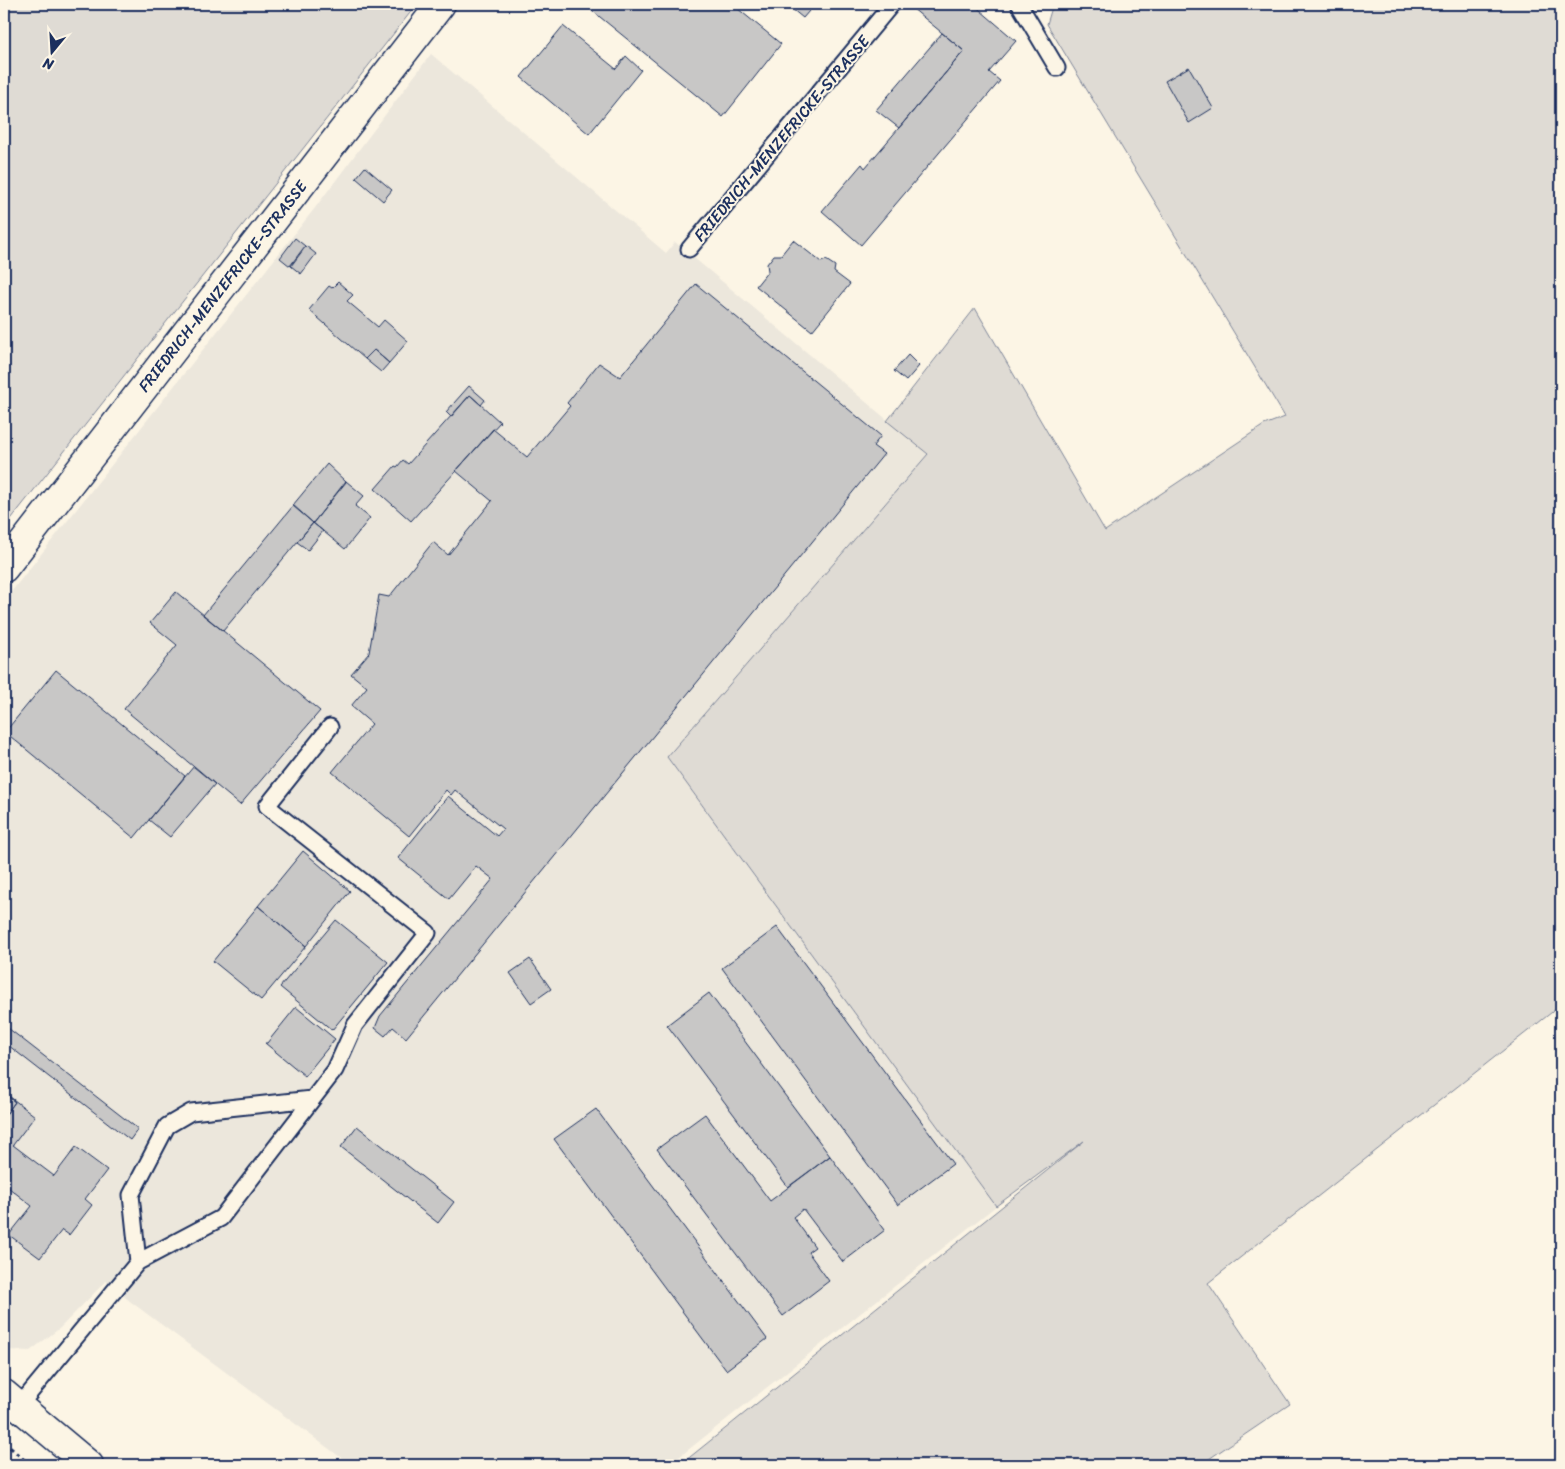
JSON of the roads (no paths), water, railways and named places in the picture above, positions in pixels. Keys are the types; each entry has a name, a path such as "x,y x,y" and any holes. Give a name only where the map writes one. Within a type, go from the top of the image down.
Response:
{"street":[{"name":"FRIEDRICH-MENZEFRICKE-STRASSE","path":"4,568 441,4"},
{"path":"11,1400 89,1465"}],"lane":[{"name":"FRIEDRICH-MENZEFRICKE-STRASSE","path":"689,249 892,4"},
{"path":"1019,4 1057,68"},
{"path":"11,1400 138,1262 221,1218 334,1070 355,1025 428,933 267,806 330,727"},
{"path":"138,1262 131,1195 167,1126 191,1112 312,1099"}]}
